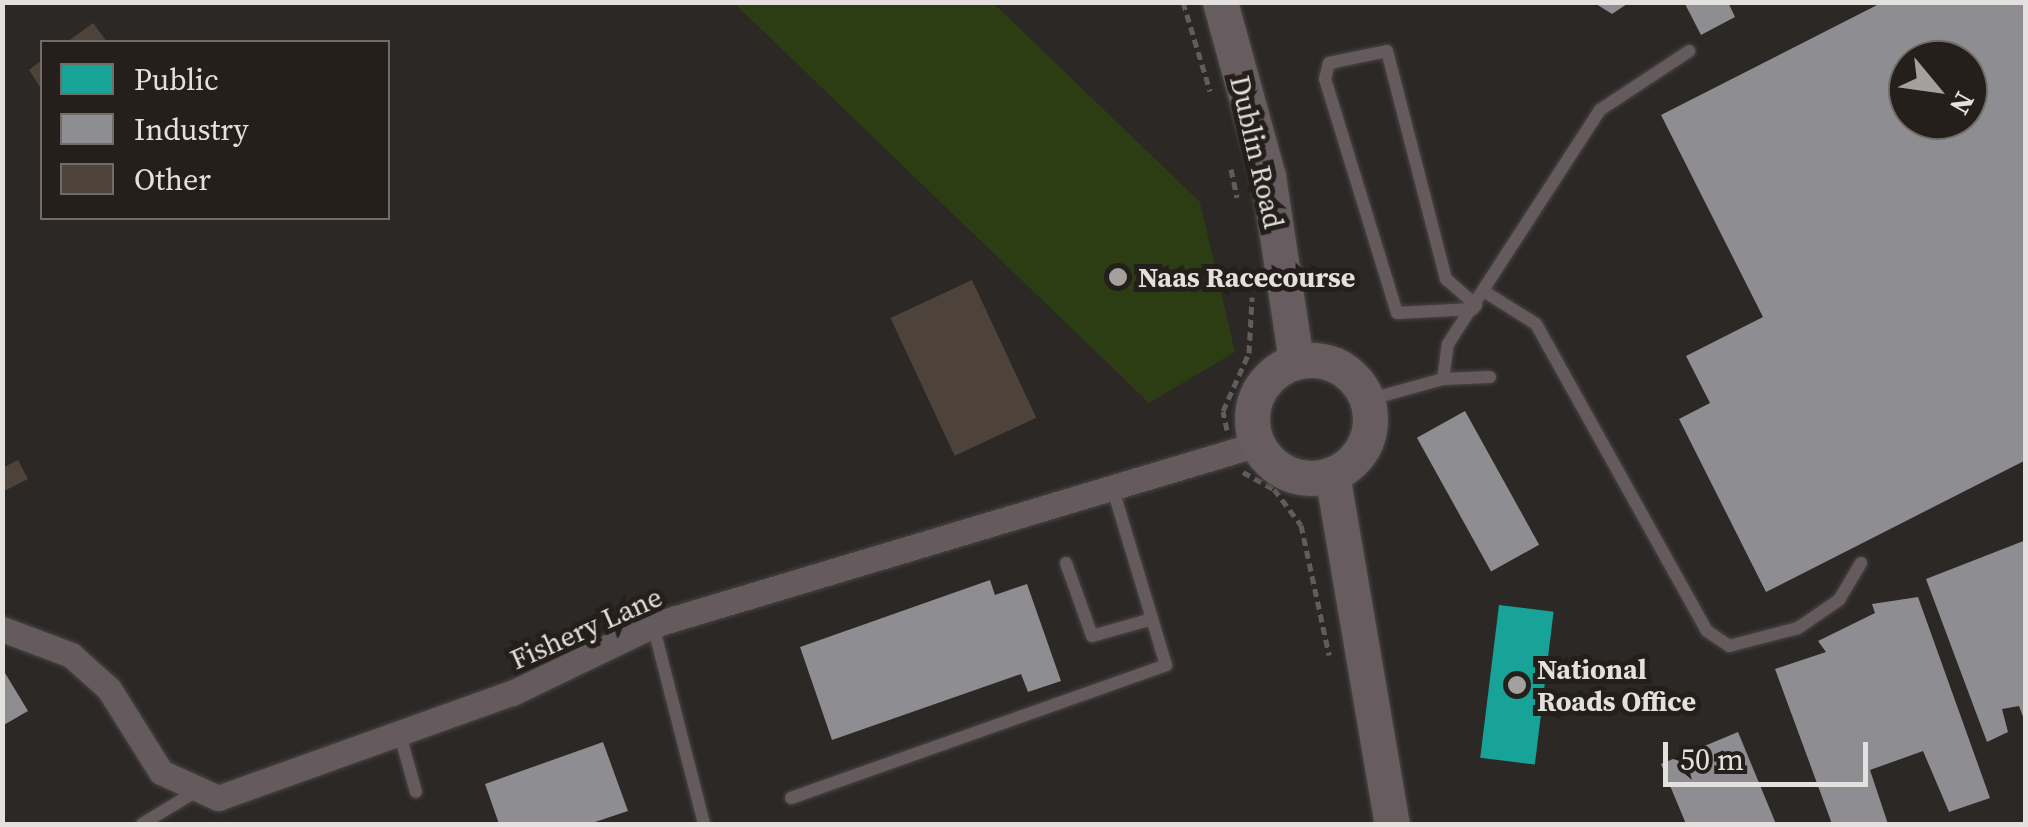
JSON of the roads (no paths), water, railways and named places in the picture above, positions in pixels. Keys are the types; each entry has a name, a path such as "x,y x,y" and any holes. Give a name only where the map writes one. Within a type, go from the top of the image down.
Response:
{"main road":[{"name":"Dublin Road","path":"1220,2 1268,176 1296,362"},
{"path":"1296,362 1337,366 1367,400 1362,449 1332,474 1290,474 1244,448 1262,388 1296,362"},
{"path":"1332,474 1392,824"}],"street":[{"name":"Fishery Lane","path":"195,792 254,790 400,735 653,626 1244,448"},
{"path":"2,629 72,656 109,689 161,772 195,792"}],"lane":[{"path":"1478,302 1397,314 1324,79 1329,63 1387,51 1446,279 1478,302 1536,324 1707,631 1728,646 1798,628 1838,600 1861,564"},
{"path":"1444,379 1448,344 1600,110 1689,51"},
{"path":"1367,400 1444,379 1490,376"},
{"path":"791,798 1166,665 1113,490"},
{"path":"1066,563 1092,636 1152,619"},
{"path":"653,626 704,824"},
{"path":"400,735 416,792"},
{"path":"142,824 195,792"}],"place":[{"name":"Naas Racecourse","path":"1118,277"},
{"name":"National Roads Office","path":"1517,685"}]}
